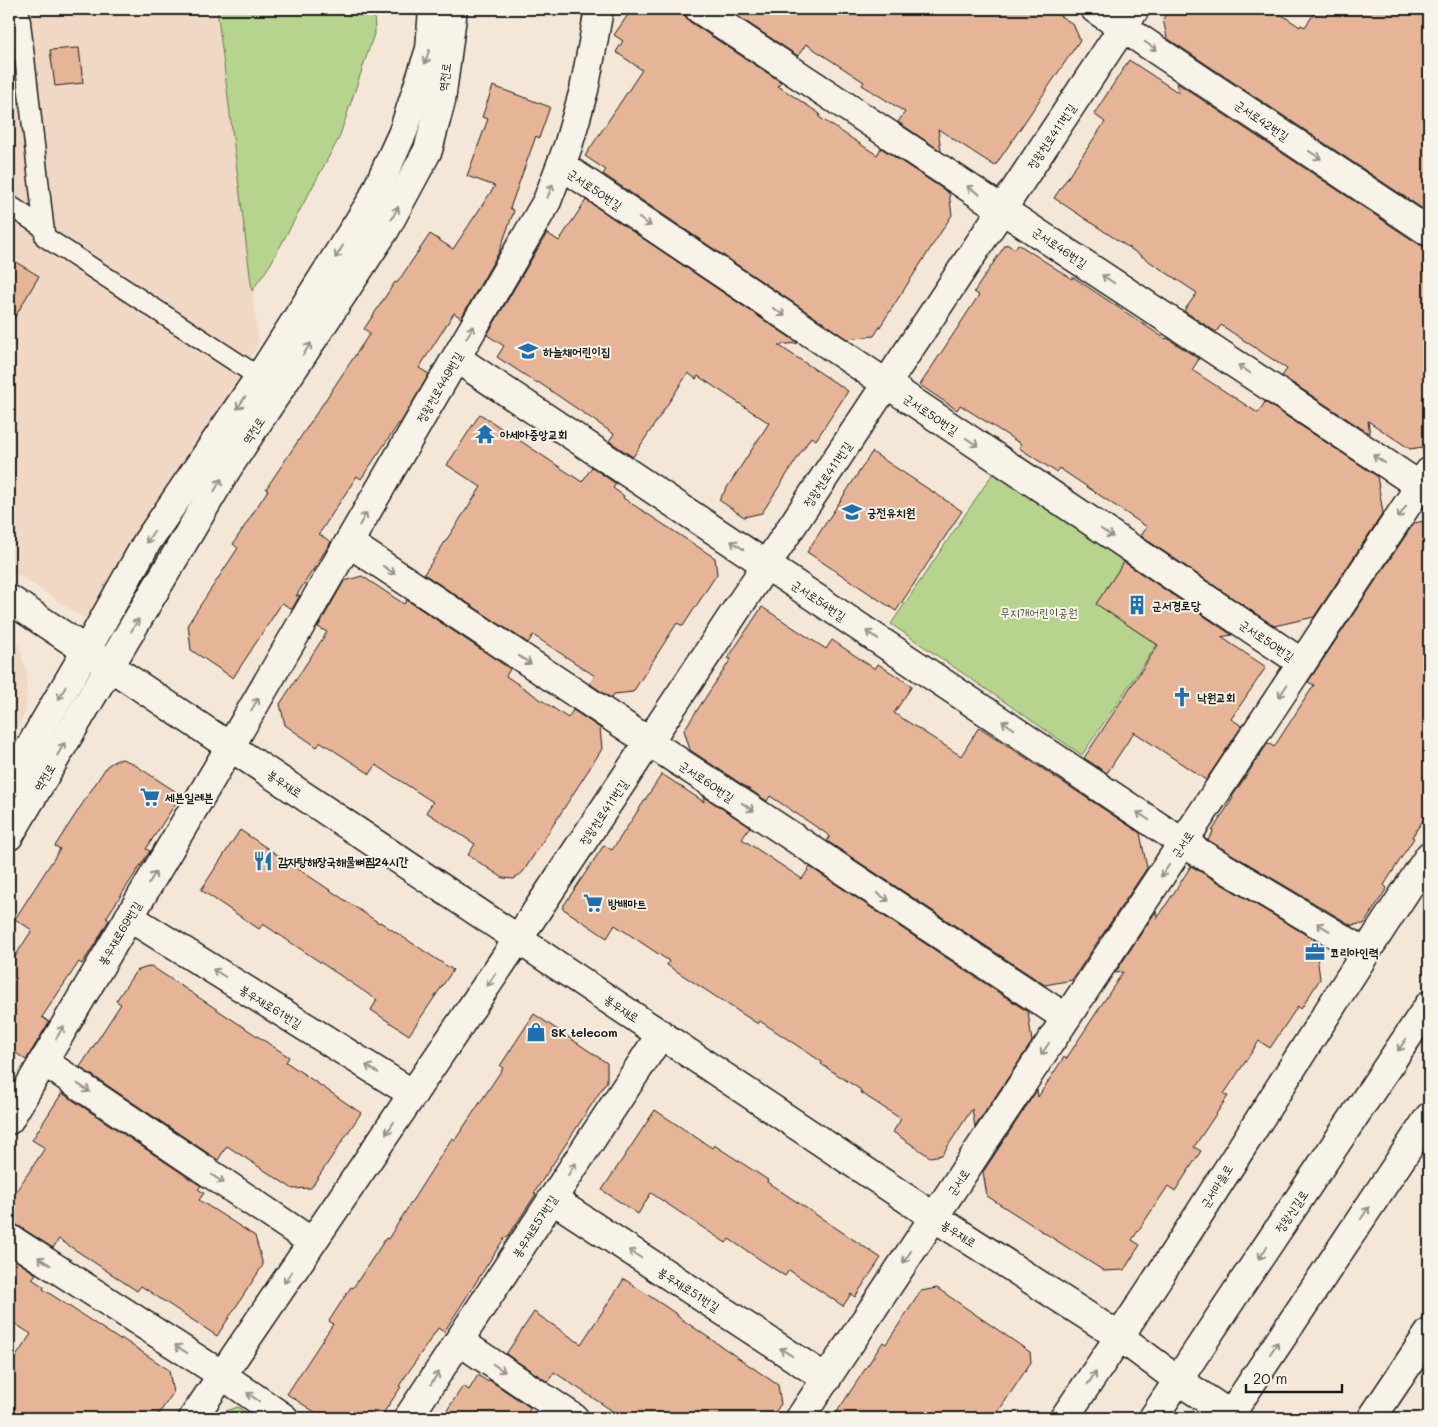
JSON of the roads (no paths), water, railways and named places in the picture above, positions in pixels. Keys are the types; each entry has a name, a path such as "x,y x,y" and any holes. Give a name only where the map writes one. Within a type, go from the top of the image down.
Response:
{"street":[{"name":"역전로","path":"9,783 147,542 259,378 371,202 403,132 430,50 432,9"},
{"name":"역전로","path":"9,836 227,468 385,230 428,150 441,101 453,9"},
{"name":"정왕천로449번길","path":"230,746 547,201 568,146 584,90 598,9"},
{"name":"군서로46번길","path":"699,9 1002,209 1426,483"},
{"name":"군서로42번길","path":"1096,9 1129,18 1429,232"},
{"name":"정왕천로411번길","path":"518,939 1129,18"},
{"name":"군서로50번길","path":"560,165 1302,663"},
{"name":"군서로54번길","path":"456,358 1183,843"},
{"name":"군서로","path":"934,1217 1302,663 1426,483"},
{"name":"군서로60번길","path":"349,543 1066,1018"},
{"name":"봉우재로","path":"9,599 934,1217 1120,1337 1231,1417"},
{"name":"봉우재로69번길","path":"9,1120 230,746"},
{"path":"1183,843 1365,952"},
{"name":"군서마을로","path":"1064,1418 1120,1337 1365,952 1429,856"},
{"name":"봉우재로61번길","path":"129,917 413,1094"},
{"path":"192,1418 518,939"},
{"name":"정왕신길로","path":"1153,1418 1429,1005"},
{"name":"봉우재로57번길","path":"408,1418 660,1034"},
{"path":"43,1060 312,1242"},
{"path":"1231,1417 1429,1118"},
{"name":"봉우재로51번길","path":"552,1199 827,1379"},
{"path":"800,1418 934,1217"},
{"path":"9,1238 222,1375 284,1418"},
{"path":"1372,1418 1429,1333"},
{"path":"459,1341 574,1418"}],"lane":[{"path":"19,9 46,237 259,378"},
{"path":"9,205 44,228"}],"place":[{"name":"하늘채어린이집","path":"528,351"},
{"name":"아세아중앙교회","path":"485,434"},
{"name":"궁전유치원","path":"852,512"},
{"name":"군서경로당","path":"1137,605"},
{"name":"낙원교회","path":"1182,697"},
{"name":"세븐일레븐","path":"150,797"},
{"name":"감자탕해장국해물뼈찜24시간","path":"263,861"},
{"name":"방배마트","path":"593,903"},
{"name":"코리아인력","path":"1315,952"},
{"name":"SK telecom","path":"536,1032"}],"park label":[{"name":"무지개어린이공원","path":"1039,612"}]}
